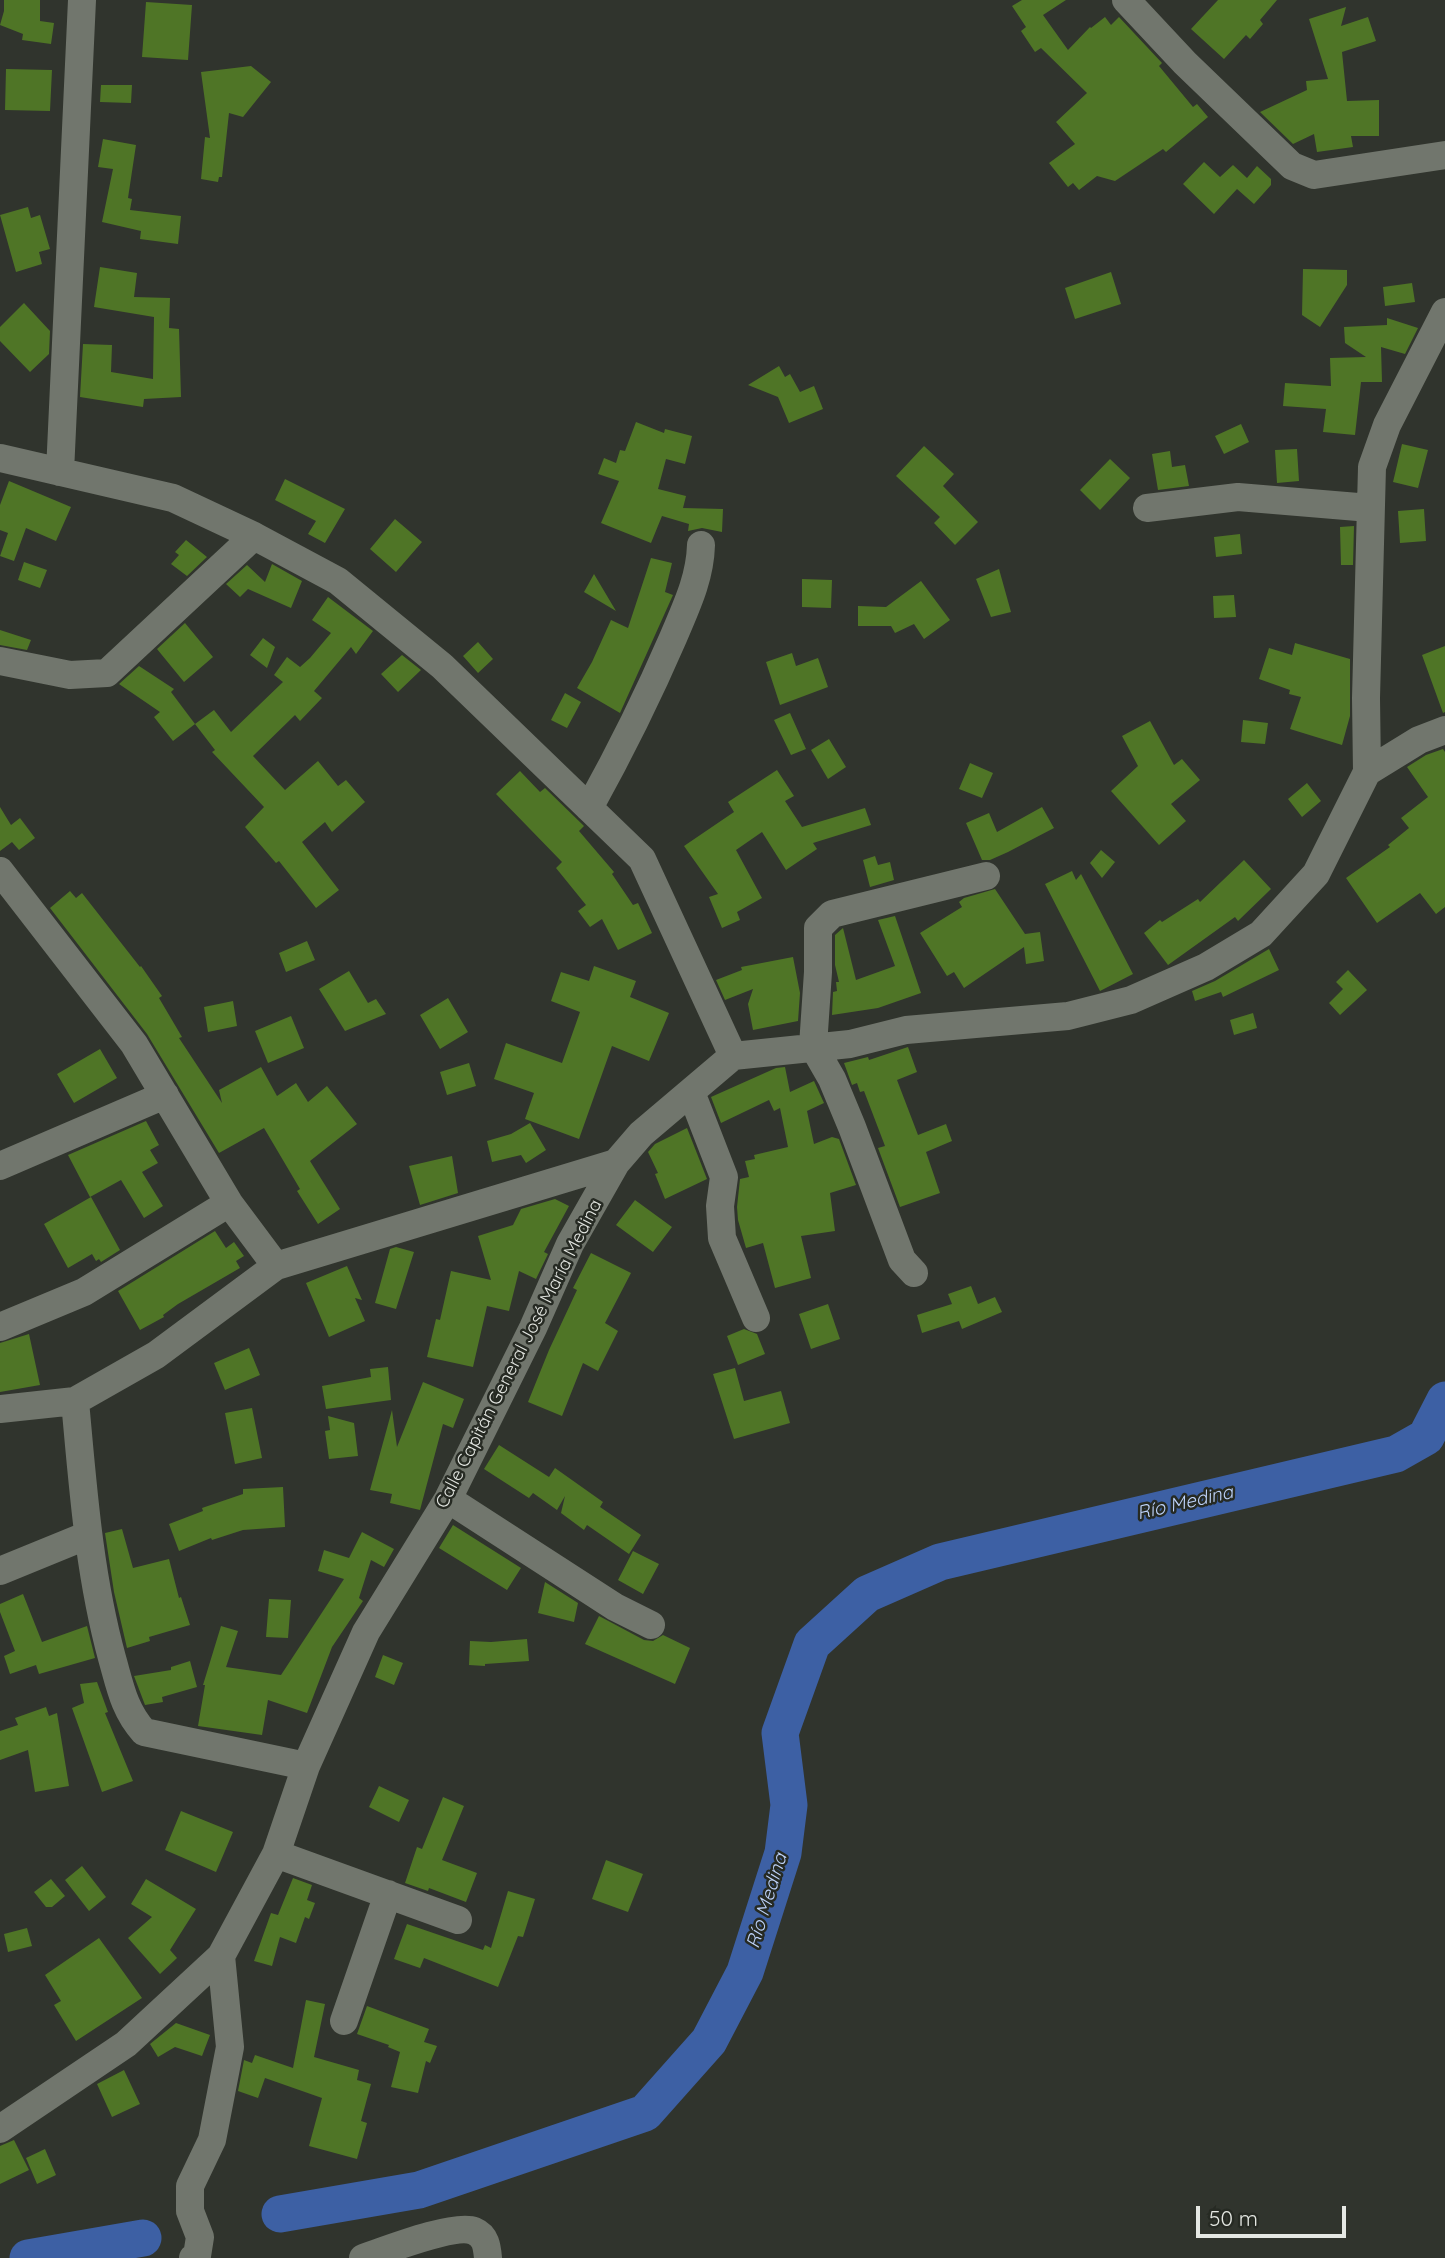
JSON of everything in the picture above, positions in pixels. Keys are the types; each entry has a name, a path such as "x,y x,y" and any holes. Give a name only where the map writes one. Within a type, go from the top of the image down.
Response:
{"street":[{"path":"60,472 82,0"},
{"path":"1126,0 1185,63 1292,166 1314,175 1445,155"},
{"path":"0,458 173,498 254,536 338,581 442,666 642,859 733,1056 850,1044 906,1030 1068,1016 1131,1000 1206,967 1261,934 1315,874 1367,772 1366,698 1372,467 1387,425 1445,312"},
{"path":"1147,508 1238,497 1370,508"},
{"path":"0,661 70,675 107,673 254,536"},
{"path":"589,808 650,691 696,583 701,545"},
{"path":"1367,772 1419,740 1445,730"},
{"path":"0,871 135,1044 229,1203 276,1266"},
{"path":"914,1273 902,1260 852,1127 832,1079 813,1046 818,928 832,915 986,876"},
{"name":"Calle Capitán General José María Medina","path":"0,2129 126,2044 221,1956 276,1854 306,1766 366,1632 448,1499 533,1328 570,1244 616,1163 641,1134 733,1056"},
{"path":"691,1092 724,1177 720,1206 722,1238 757,1318"},
{"path":"0,1166 165,1095"},
{"path":"0,1409 75,1401 156,1355 276,1266 616,1163"},
{"path":"0,1327 84,1292 229,1203"},
{"path":"75,1401 88,1535 104,1630 131,1718 144,1731 306,1766"},
{"path":"448,1499 615,1607 651,1625"},
{"path":"0,1571 88,1535"},
{"path":"276,1854 458,1920"},
{"path":"345,2021 388,1894"},
{"path":"193,2258 197,2256 200,2236 190,2211 190,2186 212,2140 230,2047 221,1956"},
{"path":"363,2258 418,2239 466,2229 476,2231 486,2242 488,2258"}],"building":[{"path":"4,0 40,0 40,21 54,23 51,44 22,40 23,34 0,25"},
{"path":"1022,0 1066,0 1043,15 1068,50 1090,27 1105,17 1111,25 1119,17 1162,63 1159,66 1193,107 1197,104 1208,117 1166,152 1163,149 1115,181 1097,176 1079,190 1073,183 1068,187 1049,163 1075,144 1056,122 1087,93 1041,48 1035,52 1021,31 1026,27 1012,6"},
{"path":"1218,0 1277,0 1260,20 1263,24 1250,39 1246,35 1224,59 1191,29"},
{"path":"146,2 192,5 188,60 142,57"},
{"path":"1346,7 1341,26 1368,17 1376,41 1342,52 1347,101 1379,100 1379,136 1351,136 1353,147 1317,152 1314,134 1293,144 1260,112 1307,90 1306,81 1328,79 1309,19"},
{"path":"251,66 271,82 243,117 229,113 222,177 219,177 218,182 201,179 205,137 210,138 201,72"},
{"path":"6,69 52,70 50,111 5,110"},
{"path":"101,85 132,85 131,103 100,102"},
{"path":"103,139 136,145 128,198 132,199 130,210 181,216 178,244 140,239 141,231 102,222 113,169 98,167"},
{"path":"1204,162 1220,177 1233,165 1247,178 1257,166 1271,179 1271,185 1254,204 1237,189 1214,214 1183,184"},
{"path":"28,207 31,218 40,215 50,249 39,252 42,264 16,272 0,215"},
{"path":"100,267 137,273 134,297 170,298 169,328 179,329 181,397 144,399 143,407 80,397 83,344 112,345 111,372 153,379 154,317 94,307"},
{"path":"1303,269 1347,270 1347,285 1320,327 1302,315"},
{"path":"1111,272 1121,304 1075,319 1065,288"},
{"path":"1412,283 1415,302 1385,306 1383,287"},
{"path":"24,303 50,331 49,354 30,372 0,341 0,327"},
{"path":"1387,318 1418,328 1405,354 1381,347 1382,382 1361,382 1355,435 1323,432 1326,409 1283,406 1285,383 1331,386 1330,358 1366,357 1345,343 1344,327 1387,325"},
{"path":"779,366 785,377 790,374 800,392 814,386 823,409 789,423 778,397 748,385"},
{"path":"636,422 664,433 665,429 692,436 685,464 666,459 658,489 686,496 683,508 723,509 722,532 702,528 688,531 689,524 662,516 651,543 601,523 619,481 598,474 604,458 616,463 620,450 625,451"},
{"path":"1241,424 1249,442 1224,454 1215,436"},
{"path":"1402,444 1428,450 1418,488 1393,482"},
{"path":"924,446 954,474 943,486 978,522 955,545 934,523 940,517 896,476"},
{"path":"1297,449 1299,481 1277,483 1275,450"},
{"path":"1170,451 1172,467 1185,465 1189,486 1158,490 1152,454"},
{"path":"1110,459 1130,478 1100,510 1080,490"},
{"path":"285,479 345,509 325,543 308,534 316,521 275,500"},
{"path":"9,481 71,507 56,541 26,528 14,561 0,556 8,533 0,530 0,505"},
{"path":"1424,509 1426,541 1400,543 1398,511"},
{"path":"395,519 422,542 396,572 370,549"},
{"path":"1354,526 1353,565 1341,565 1340,527"},
{"path":"1240,534 1242,554 1216,557 1214,537"},
{"path":"186,540 207,557 187,576 171,564 179,555 175,552"},
{"path":"651,558 672,563 665,592 673,595 620,713 577,688 611,620 628,628"},
{"path":"24,562 47,570 40,588 18,580"},
{"path":"272,564 302,581 291,608 248,589 240,597 226,584 247,565 265,582"},
{"path":"999,569 1011,612 991,617 976,579"},
{"path":"594,574 616,611 584,592"},
{"path":"802,579 832,580 831,608 802,607"},
{"path":"921,581 950,620 924,639 914,624 895,633 891,626 858,626 858,606 886,607"},
{"path":"1234,595 1236,617 1214,618 1213,596"},
{"path":"328,597 373,631 356,654 351,647 314,691 322,698 300,721 295,715 253,756 285,790 318,761 338,786 346,780 365,802 332,832 325,822 302,842 339,890 316,908 279,861 276,863 245,827 264,807 212,752 215,750 195,724 214,710 231,732 283,682 274,675 287,657 300,667 310,658 331,633 312,620"},
{"path":"185,623 213,657 184,682 157,649"},
{"path":"0,630 31,640 27,650 0,645"},
{"path":"263,638 275,647 267,668 250,655"},
{"path":"478,642 493,659 478,673 463,656"},
{"path":"1295,643 1350,659 1350,716 1342,745 1290,729 1301,697 1289,694 1290,690 1259,679 1269,648 1292,655"},
{"path":"1445,646 1445,712 1443,713 1422,655"},
{"path":"792,653 796,666 818,658 828,687 780,705 766,662"},
{"path":"402,655 421,670 398,692 381,674"},
{"path":"139,666 174,689 171,692 195,724 173,741 154,717 160,712 119,684"},
{"path":"565,693 581,702 567,728 551,720"},
{"path":"790,713 806,749 791,755 774,720"},
{"path":"1243,720 1268,723 1265,744 1241,742"},
{"path":"1150,721 1174,765 1182,759 1200,780 1171,804 1186,821 1159,845 1111,791 1138,766 1122,736"},
{"path":"829,739 846,767 828,779 811,750"},
{"path":"1443,749 1445,907 1436,914 1420,893 1377,923 1346,878 1390,847 1388,845 1409,828 1401,818 1428,797 1407,767 1426,755"},
{"path":"970,763 993,773 982,798 959,789"},
{"path":"777,770 794,796 785,801 802,827 865,808 871,825 813,843 817,849 786,870 762,832 736,850 762,898 737,912 740,920 722,928 709,897 718,894 684,846 734,812 728,802"},
{"path":"520,771 540,792 545,788 584,826 579,831 614,872 612,874 633,905 638,903 652,933 618,950 602,919 590,927 578,911 586,905 556,868 562,862 496,794"},
{"path":"1307,783 1321,801 1302,817 1288,799"},
{"path":"0,807 11,825 20,818 35,838 19,850 12,842 0,851"},
{"path":"1042,807 1054,828 990,860 982,860 966,823 989,813 997,832"},
{"path":"1101,850 1115,862 1102,878 1090,863"},
{"path":"875,856 878,865 890,862 894,880 870,887 863,860"},
{"path":"1244,860 1271,889 1238,921 1235,917 1168,965 1144,933 1160,920 1162,922 1198,899 1200,902"},
{"path":"1072,871 1076,880 1081,874 1133,974 1100,991 1045,884"},
{"path":"995,889 1025,934 1040,932 1044,961 1026,964 1024,947 964,988 954,972 947,976 920,933 962,907 959,902 964,898"},
{"path":"70,891 76,898 82,893 141,966 162,996 159,998 182,1037 179,1038 222,1103 219,1090 261,1067 277,1096 296,1083 308,1102 327,1086 357,1124 310,1161 340,1209 318,1224 297,1191 300,1189 264,1128 219,1153 147,1034 50,908"},
{"path":"895,916 921,993 878,1008 832,1015 833,992 837,991 836,982 839,982 835,965 835,935 843,928 856,980 895,966 878,920"},
{"path":"307,941 315,960 286,972 279,953"},
{"path":"1269,949 1279,970 1223,997 1221,992 1195,1001 1192,991 1215,981"},
{"path":"793,957 800,993 798,1021 753,1030 748,1004 753,989 725,1000 716,980 742,970 741,967"},
{"path":"594,966 636,981 630,997 669,1013 649,1061 612,1046 579,1139 525,1119 534,1093 494,1079 506,1043 562,1063 580,1012 551,1001 561,972 589,981"},
{"path":"1348,970 1367,990 1340,1015 1329,1003 1343,989 1336,982"},
{"path":"349,971 368,1003 376,999 386,1014 345,1031 319,989"},
{"path":"448,998 468,1032 440,1049 420,1015"},
{"path":"233,1001 237,1026 208,1032 204,1007"},
{"path":"1253,1013 1257,1028 1234,1035 1230,1020"},
{"path":"291,1016 304,1048 268,1063 255,1031"},
{"path":"908,1047 917,1072 897,1080 918,1135 946,1124 952,1141 926,1152 940,1193 900,1207 878,1148 885,1146 864,1091 860,1092 857,1083 852,1085 844,1063 868,1057 869,1060"},
{"path":"100,1049 117,1078 74,1103 57,1074"},
{"path":"469,1063 476,1086 447,1095 440,1072"},
{"path":"785,1067 790,1092 814,1081 824,1103 807,1111 814,1144 832,1137 839,1139 856,1185 830,1193 835,1231 801,1236 811,1278 775,1288 763,1243 746,1248 737,1207 740,1179 749,1177 745,1161 755,1159 754,1155 788,1147 780,1108 774,1111 769,1100 721,1123 711,1097 776,1068"},
{"path":"146,1121 159,1145 150,1150 158,1163 142,1172 163,1206 144,1218 121,1180 90,1197 68,1155"},
{"path":"530,1123 546,1150 526,1163 521,1155 492,1162 487,1141 511,1134"},
{"path":"687,1128 707,1179 665,1199 655,1174 658,1173 648,1152 655,1144"},
{"path":"452,1156 458,1193 420,1205 409,1166"},
{"path":"91,1197 120,1250 101,1262 99,1259 96,1261 92,1254 68,1268 44,1224"},
{"path":"555,1199 569,1206 544,1252 548,1254 536,1279 519,1271 509,1311 487,1306 473,1367 427,1357 436,1319 440,1320 451,1271 491,1280 478,1236 513,1225 521,1209"},
{"path":"635,1200 672,1227 653,1252 616,1225"},
{"path":"215,1231 226,1248 234,1242 244,1256 236,1261 240,1268 140,1330 118,1291"},
{"path":"396,1247 414,1252 396,1309 375,1303 390,1249"},
{"path":"591,1253 631,1273 605,1323 618,1331 598,1371 583,1363 562,1416 528,1402 577,1290 573,1288"},
{"path":"347,1266 362,1300 355,1298 365,1321 329,1337 306,1283"},
{"path":"971,1286 978,1304 995,1297 1002,1312 962,1329 959,1321 922,1333 917,1315 952,1304 948,1294"},
{"path":"828,1304 840,1339 811,1349 799,1314"},
{"path":"744,1329 757,1334 765,1354 738,1365 727,1336"},
{"path":"29,1334 40,1385 0,1392 0,1343"},
{"path":"249,1348 260,1375 225,1390 214,1363"},
{"path":"388,1367 391,1400 326,1409 322,1386 371,1377 370,1369"},
{"path":"735,1368 744,1401 781,1391 790,1423 734,1439 713,1374"},
{"path":"423,1382 464,1399 453,1428 443,1424 420,1510 390,1503 392,1494 370,1490 392,1410 397,1447"},
{"path":"252,1408 262,1458 235,1464 225,1413"},
{"path":"328,1416 354,1423 358,1456 329,1459 325,1431 330,1430"},
{"path":"499,1445 549,1477 555,1468 603,1502 600,1507 641,1535 629,1554 587,1525 584,1530 561,1513 565,1496 557,1510 533,1493 529,1498 484,1469"},
{"path":"283,1487 285,1527 243,1530 212,1540 211,1538 179,1551 169,1524 203,1511 202,1508 243,1494 243,1489"},
{"path":"453,1525 521,1568 507,1590 439,1548"},
{"path":"122,1529 133,1568 169,1559 179,1598 181,1597 190,1625 149,1637 150,1641 127,1648 114,1592 105,1533"},
{"path":"362,1532 394,1549 384,1567 371,1560 359,1598 363,1601 332,1647 307,1713 268,1700 262,1735 198,1726 203,1685 221,1626 238,1631 226,1667 281,1675 344,1579 318,1571 324,1550 349,1558"},
{"path":"633,1551 659,1564 643,1594 618,1580"},
{"path":"545,1582 578,1603 574,1622 538,1613"},
{"path":"23,1594 42,1642 87,1626 95,1658 39,1674 36,1665 10,1674 4,1656 15,1651 0,1612 0,1604"},
{"path":"269,1599 291,1600 288,1638 266,1637"},
{"path":"599,1616 644,1640 653,1641 663,1635 690,1648 675,1684 585,1644"},
{"path":"527,1639 529,1661 469,1665 470,1641"},
{"path":"383,1655 403,1663 394,1685 375,1677"},
{"path":"190,1661 197,1687 162,1697 163,1702 145,1705 134,1676 171,1670 171,1667"},
{"path":"97,1682 108,1712 105,1713 133,1781 102,1792 72,1708 84,1703 80,1684"},
{"path":"46,1707 49,1716 57,1713 69,1786 35,1792 28,1750 0,1760 0,1731 18,1725 15,1718"},
{"path":"379,1786 409,1800 399,1822 369,1807"},
{"path":"443,1797 464,1806 442,1860 477,1873 466,1902 429,1888 428,1891 405,1883 417,1847 422,1849"},
{"path":"181,1811 233,1832 216,1872 165,1850"},
{"path":"606,1860 643,1874 628,1912 592,1899"},
{"path":"82,1866 106,1897 89,1911 65,1880"},
{"path":"293,1878 312,1885 307,1900 315,1903 309,1919 305,1917 296,1943 280,1937 272,1966 254,1961 271,1913 278,1915"},
{"path":"51,1879 65,1896 52,1907 46,1907 34,1892"},
{"path":"146,1879 196,1909 170,1950 177,1958 160,1974 128,1938 152,1917 131,1904"},
{"path":"508,1891 535,1899 523,1937 518,1936 498,1987 424,1958 420,1968 394,1959 407,1924 483,1950 485,1945 491,1948"},
{"path":"27,1928 32,1946 8,1952 4,1934"},
{"path":"99,1938 142,1998 76,2041 54,2005 61,2001 45,1975"},
{"path":"306,2000 325,2004 314,2057 359,2070 357,2080 371,2084 361,2121 367,2123 357,2159 309,2146 322,2098 265,2078 258,2098 238,2091 244,2060 252,2063 255,2055 293,2068"},
{"path":"367,2006 429,2029 424,2042 437,2046 430,2063 426,2061 418,2093 391,2087 400,2052 388,2047 389,2045 357,2034"},
{"path":"176,2023 210,2035 202,2056 175,2047 158,2057 150,2044"},
{"path":"124,2070 140,2104 112,2117 97,2084"},
{"path":"14,2140 29,2170 0,2184 0,2146"},
{"path":"45,2149 56,2175 37,2184 26,2158"}],"waterway":[{"name":"Río Medina","path":"280,2214 419,2190 645,2113 709,2041 745,1972 783,1853 789,1805 780,1733 812,1644 867,1594 940,1562 1396,1454 1426,1437 1445,1400"},
{"name":"Río Medina","path":"28,2258 143,2238"}]}
